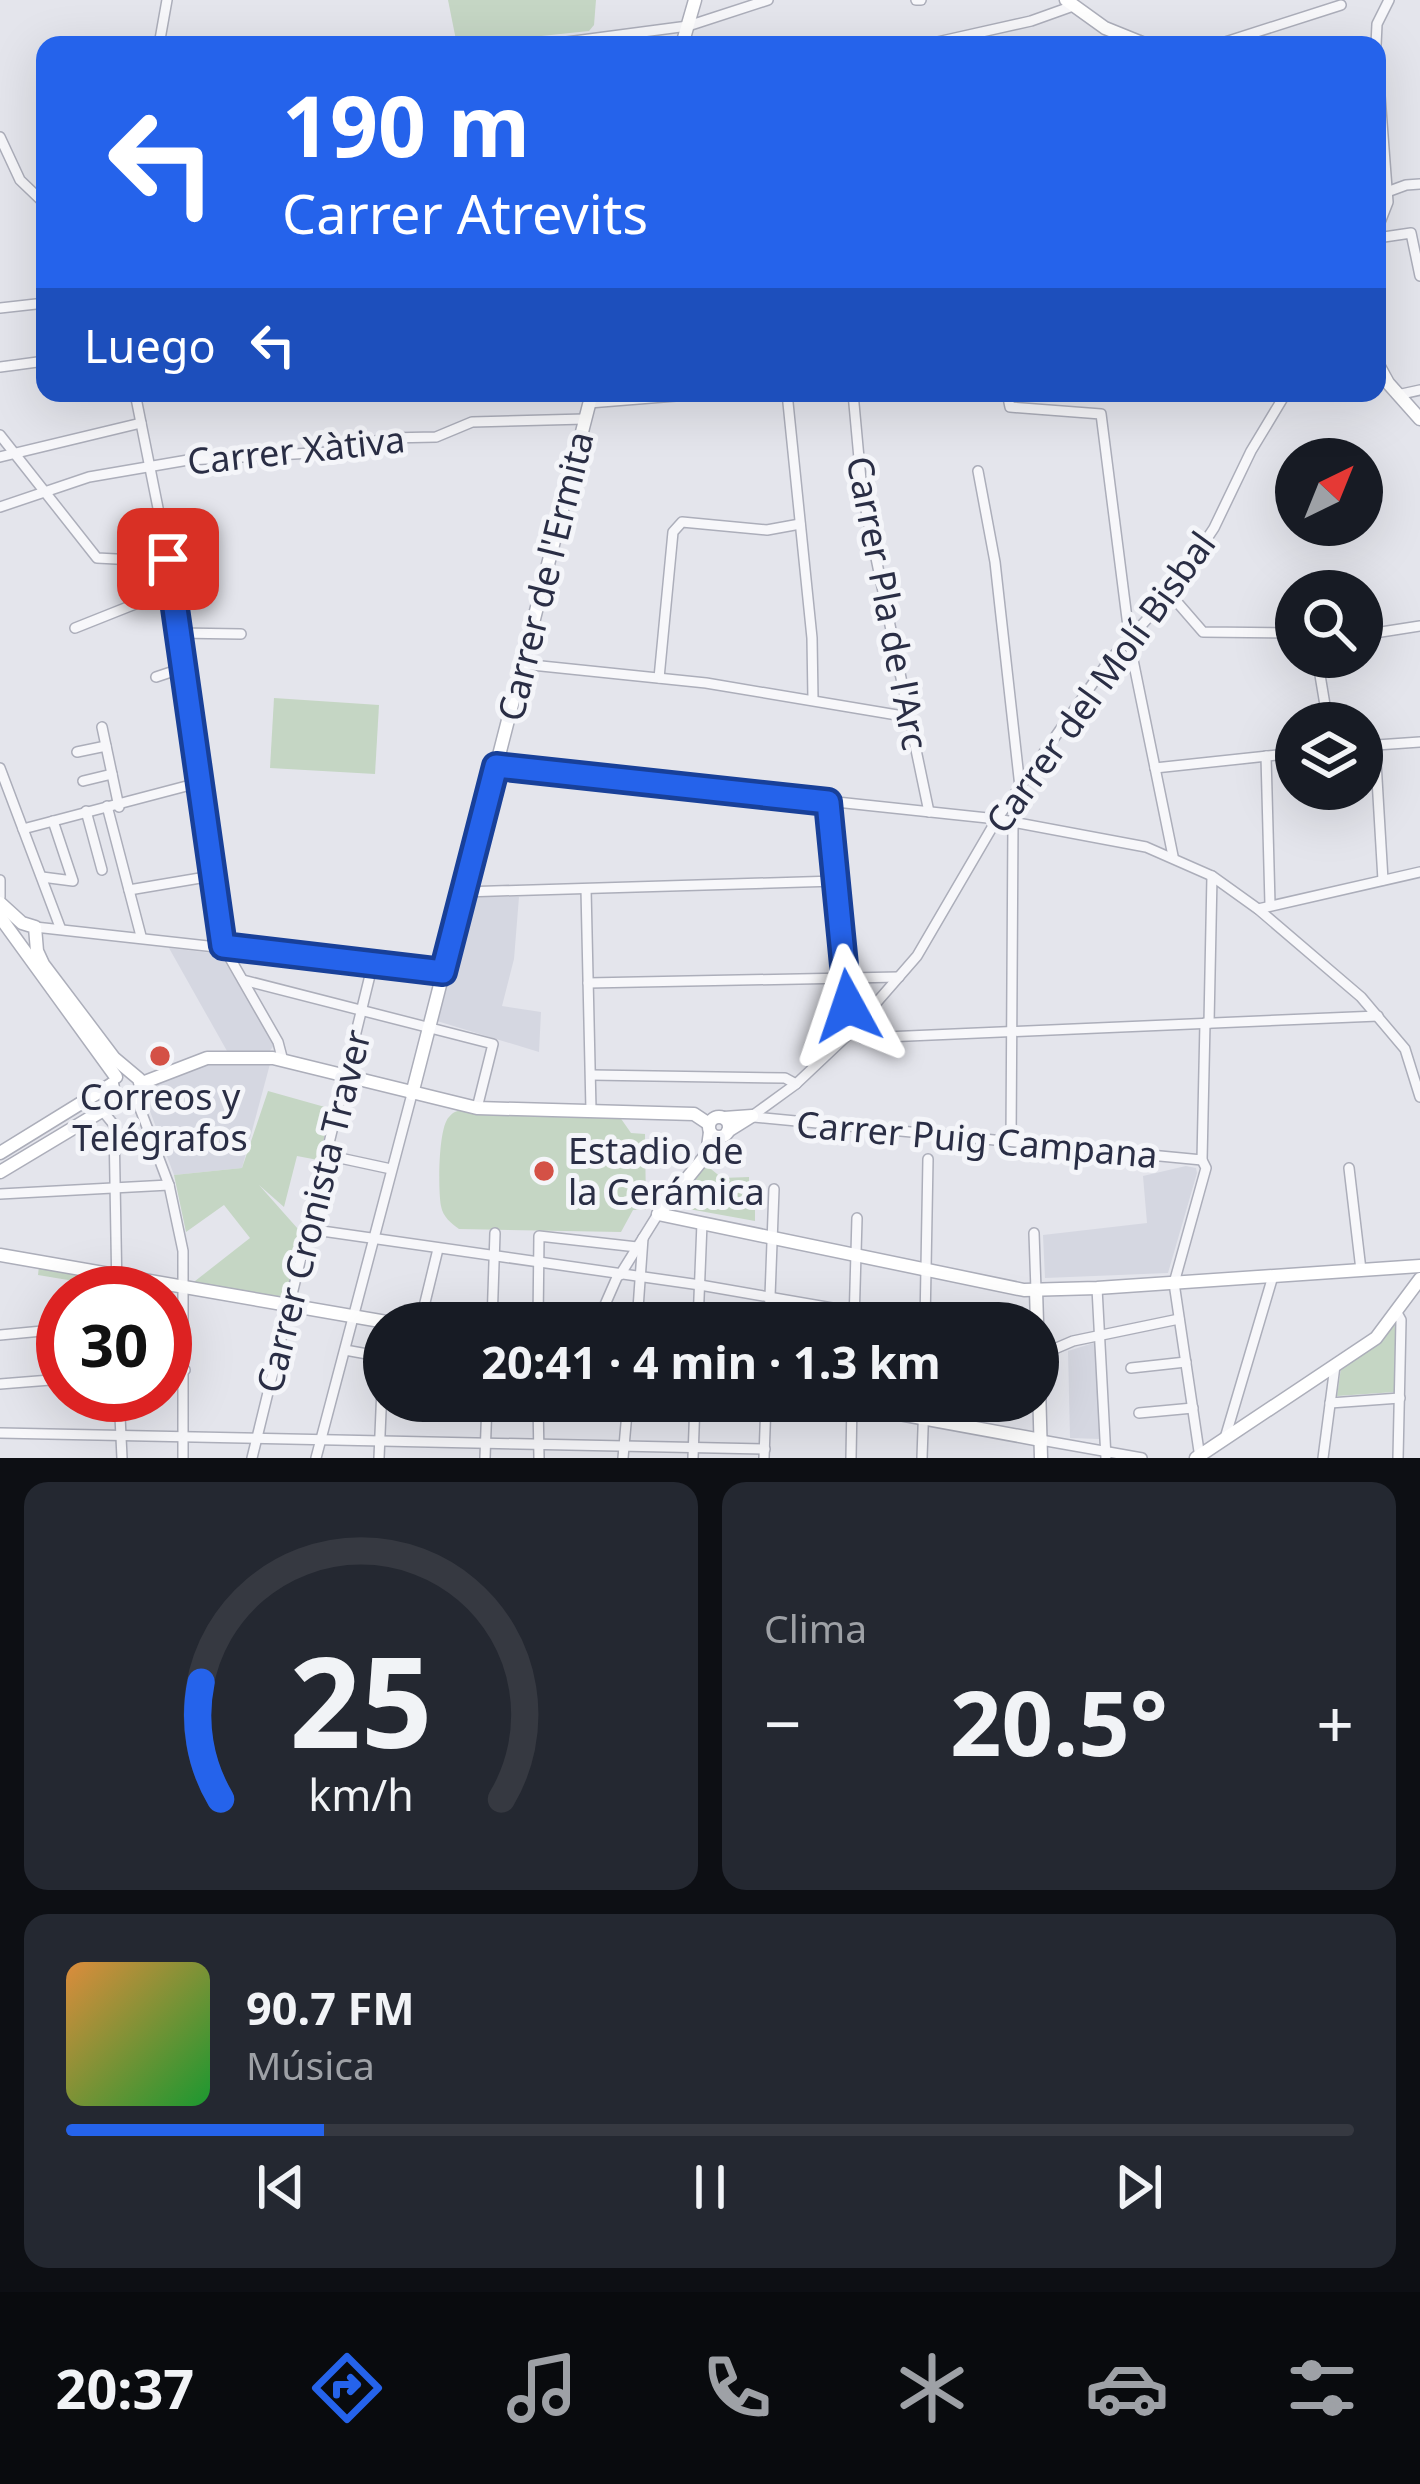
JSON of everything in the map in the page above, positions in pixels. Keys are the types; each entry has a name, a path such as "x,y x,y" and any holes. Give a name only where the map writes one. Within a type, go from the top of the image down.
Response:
{"main road":[{"path":"685,36 695,0"},
{"path":"1069,3 1125,36"},
{"path":"1386,377 1420,419"},
{"name":"Carrer de l'Ermita","path":"412,1094 590,402"},
{"path":"0,900 27,930 119,1078 120,1100"},
{"path":"0,916 27,930"},
{"path":"27,930 21,946 119,1078 142,1083 207,1058 284,1061 476,1108 694,1114 719,1128 707,1154 658,1214 1036,1290 1420,1266"},
{"path":"0,1153 119,1078"},
{"path":"0,1172 101,1109 136,1098 142,1083"},
{"name":"Carrer del Molí Bisbal","path":"719,1128 752,1116"},
{"path":"0,1255 64,1266"},
{"path":"1199,1457 1376,1338 1420,1279"},
{"path":"192,1288 363,1318"},
{"path":"1036,1290 1036,1302"},
{"path":"944,1422 1041,1440"},
{"path":"1040,1422 1041,1458"}],"street":[{"path":"161,36 167,0"},
{"path":"612,36 688,26 768,0"},
{"path":"1376,36 1389,0"},
{"path":"964,36 1031,21 1069,3"},
{"path":"1243,36 1341,4"},
{"path":"0,136 20,180 36,195"},
{"path":"1386,178 1386,208"},
{"path":"1387,192 1420,184"},
{"path":"1386,234 1411,233 1420,276"},
{"path":"0,308 36,304"},
{"path":"0,367 36,362"},
{"path":"1397,395 1420,390"},
{"path":"137,402 166,551 223,946 278,1042 284,1061"},
{"path":"788,402 812,638 813,699"},
{"name":"Carrer Pla de l'Arc","path":"854,402 862,491 929,812"},
{"path":"1009,402 1010,407 1101,413 1130,637 1172,856"},
{"name":"Carrer del Molí Bisbal","path":"752,1116 796,1084 850,1033 899,977 940,921 997,819 1108,662 1170,594 1214,528 1281,402"},
{"name":"Carrer Xàtiva","path":"0,507 88,477 149,466 330,452 387,438 436,436 472,422 585,419"},
{"path":"0,457 141,423"},
{"path":"0,435 97,558 135,560 166,551"},
{"path":"978,471 995,562 1020,787"},
{"path":"659,678 673,532 682,522 767,530 800,524"},
{"path":"75,628 172,589"},
{"path":"1170,594 1203,632 1275,633"},
{"path":"1383,632 1420,626"},
{"path":"178,633 242,634"},
{"path":"522,664 813,699 909,718"},
{"path":"156,677 183,668"},
{"path":"102,727 140,936"},
{"path":"1383,744 1420,742"},
{"path":"77,752 106,746"},
{"path":"1155,768 1275,755"},
{"path":"1266,756 1270,904"},
{"path":"496,766 1013,821 1172,856 1212,876 1258,909 1380,1016 1405,1049 1420,1097"},
{"path":"0,768 60,927"},
{"path":"83,781 112,775"},
{"path":"23,829 198,783"},
{"path":"828,802 850,1033 862,1038 1380,1016"},
{"path":"1379,810 1383,880"},
{"path":"86,812 102,870"},
{"path":"42,877 73,880 53,821"},
{"path":"1011,1140 1013,821"},
{"path":"1258,909 1420,872"},
{"path":"129,890 212,876"},
{"path":"1199,1457 1174,1283 1204,1164 1212,876"},
{"path":"0,880 0,900"},
{"path":"464,892 836,881"},
{"path":"586,889 590,1110"},
{"path":"27,930 60,927 443,972"},
{"name":"Carrer Cronista Traver","path":"252,1458 373,963"},
{"path":"587,983 899,977"},
{"path":"241,980 493,1044 476,1108"},
{"path":"1405,1049 1420,1057"},
{"path":"591,1075 785,1078 796,1084"},
{"name":"Carrer de l'Ermita","path":"316,1458 412,1094"},
{"path":"136,1098 169,1185 183,1266"},
{"path":"101,1109 114,1125 117,1266"},
{"name":"Carrer Puig Campana","path":"752,1116 1011,1140 1223,1167"},
{"path":"326,1155 392,1169"},
{"path":"924,1302 928,1159"},
{"path":"1349,1168 1361,1270"},
{"path":"0,1194 169,1185"},
{"path":"770,1302 774,1189"},
{"path":"607,1302 658,1214"},
{"path":"854,1302 857,1218"},
{"path":"699,1302 702,1223"},
{"path":"308,1229 700,1285 788,1302"},
{"path":"1034,1233 1036,1290"},
{"path":"493,1302 495,1234"},
{"path":"539,1302 539,1236 640,1242"},
{"path":"640,1242 640,1302"},
{"path":"425,1302 438,1249"},
{"path":"1225,1438 1273,1276"},
{"path":"1097,1288 1106,1455"},
{"path":"1396,1311 1401,1320 1398,1458"},
{"path":"1059,1348 1179,1319"},
{"path":"0,1335 36,1332"},
{"path":"344,1350 363,1353"},
{"path":"1131,1367 1186,1362"},
{"path":"1323,1458 1335,1366"},
{"path":"0,1384 36,1381"},
{"path":"1330,1403 1400,1398"},
{"path":"1139,1413 1193,1408"},
{"path":"121,1422 122,1458"},
{"path":"183,1458 184,1422"},
{"path":"380,1458 381,1422"},
{"path":"485,1458 487,1422"},
{"path":"538,1422 539,1458"},
{"path":"623,1458 626,1422"},
{"path":"693,1453 694,1422"},
{"path":"0,1433 624,1445 693,1453 764,1453 765,1422"},
{"path":"851,1458 852,1422"},
{"path":"922,1458 923,1422"},
{"path":"1041,1440 1142,1458"}],"shaded area":[{"path":"471,896 519,897 514,959 502,1006 541,1012 539,1052 437,1021"},
{"path":"169,948 220,954 275,1044 269,1052 227,1051"},
{"path":"208,1062 270,1064 242,1168 174,1175 148,1106 148,1094 158,1084"},
{"path":"1196,1168 1197,1173 1168,1273 1045,1278 1043,1235 1147,1223 1143,1176"},
{"path":"1097,1342 1100,1439 1070,1438 1068,1351"}],"green space":[{"path":"448,0 596,0 589,31 455,36"},
{"path":"274,698 379,705 375,774 270,768"},
{"path":"268,1091 332,1109 318,1160 297,1156 284,1207 259,1185 306,1238 287,1301 192,1285 250,1238 224,1205 186,1232 174,1175 242,1168"},
{"name":"Estadio de la Cerámica","path":"467,1109 617,1113 631,1133 645,1134 646,1210 633,1210 621,1232 459,1229 442,1210 440,1160 445,1123 453,1113"},
{"path":"706,1165 722,1178 749,1177 749,1185 755,1186 755,1221 672,1206"},
{"path":"1398,1320 1395,1392 1337,1396 1341,1368 1380,1343"}],"place":[{"name":"Correos y Telégrafos","path":"160,1056"},
{"name":"Estadio de la Cerámica","path":"544,1171"}],"route":[{"path":"168,559 223,946 443,972 496,766 828,802 848,1006"}]}
